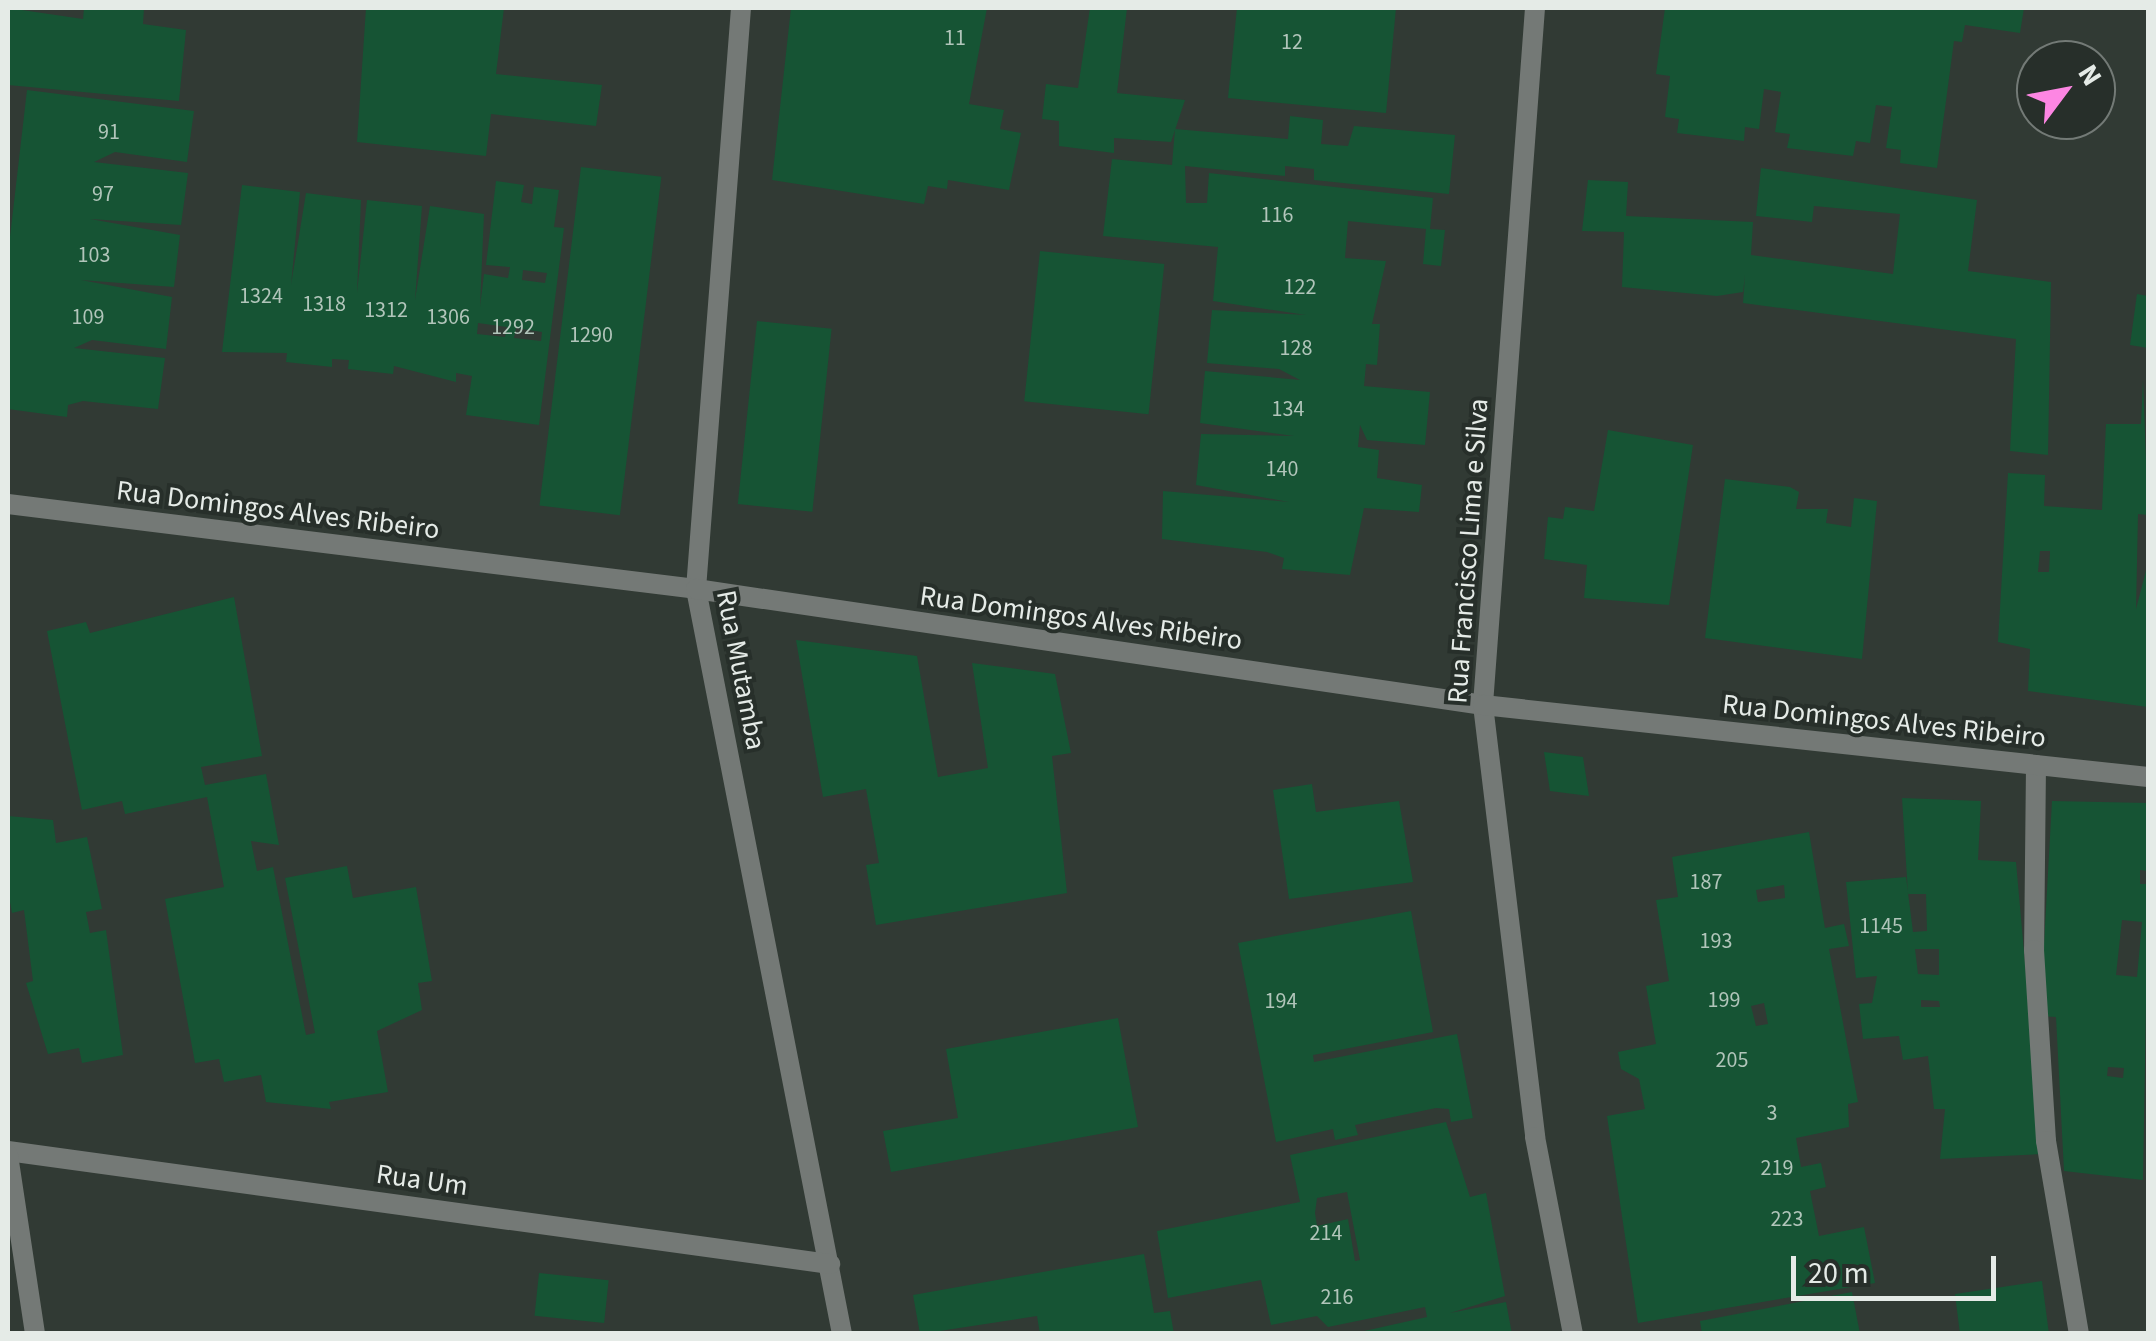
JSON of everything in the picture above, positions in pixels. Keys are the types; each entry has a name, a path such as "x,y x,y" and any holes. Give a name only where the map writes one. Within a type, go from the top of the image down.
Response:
{"street":[{"name":"Rua Mutamba","path":"741,8 696,590 842,1334"},
{"name":"Rua Francisco Lima e Silva","path":"1535,8 1483,705 1535,1137 1573,1334"},
{"name":"Rua Domingos Alves Ribeiro","path":"8,504 696,590 1483,705 2148,777"},
{"path":"2036,765 2034,950 2046,1141 2079,1334"},
{"name":"Rua Um","path":"8,1153 830,1264"},
{"path":"8,1153 34,1334"}],"building":[{"path":"8,8 83,19 84,8 144,8 143,24 186,30 179,101 8,85"},
{"path":"366,8 504,8 496,74 602,85 596,126 491,114 486,156 357,142"},
{"path":"791,8 987,8 969,104 1004,110 1000,129 1021,133 1009,190 948,180 947,189 928,186 924,204 772,180"},
{"path":"1090,8 1127,8 1117,93 1185,100 1171,142 1114,138 1114,153 1059,146 1059,121 1042,119 1046,84 1078,88"},
{"path":"1237,8 1396,8 1386,113 1228,98"},
{"path":"1665,8 2024,8 2020,33 1965,25 1962,42 1954,41 1937,168 1900,163 1901,150 1886,148 1892,107 1876,105 1870,143 1856,141 1853,156 1787,148 1790,134 1775,132 1781,92 1764,89 1759,129 1745,127 1744,141 1677,133 1679,119 1665,117 1670,76 1656,74"},
{"path":"27,90 194,111 187,162 115,152 94,162 188,173 181,225 90,219 180,235 174,287 81,280 172,297 166,349 92,340 74,348 165,358 158,409 83,401 68,405 67,417 8,409 8,254"},
{"path":"1290,116 1323,120 1321,144 1348,146 1354,126 1455,135 1449,194 1314,180 1314,169 1285,166 1285,176 1185,166 1186,203 1207,203 1209,173 1433,198 1430,229 1445,230 1441,266 1423,264 1426,229 1348,221 1345,258 1386,261 1372,324 1380,324 1377,365 1366,364 1364,386 1430,392 1425,445 1367,440 1360,425 1358,447 1379,450 1377,478 1422,485 1419,512 1364,508 1350,575 1282,569 1284,558 1267,552 1162,539 1163,491 1289,502 1196,485 1201,434 1294,436 1200,423 1205,371 1300,380 1279,369 1207,363 1212,310 1306,315 1213,301 1218,247 1103,236 1112,159 1172,165 1175,129 1288,139"},
{"path":"581,167 661,177 620,515 539,505"},
{"path":"1761,168 1977,200 1968,271 2051,282 2048,455 2010,451 2016,339 1743,303 1745,275 1743,292 1717,296 1622,287 1624,232 1582,231 1588,180 1628,182 1626,216 1753,222 1751,255 1893,274 1900,214 1814,206 1812,222 1756,216"},
{"path":"496,181 524,185 521,202 532,204 534,187 559,190 554,227 564,228 539,425 466,415 472,376 456,373 456,382 394,366 393,374 348,369 349,360 332,359 332,367 286,362 287,353 222,352 242,185 300,192 291,285 306,193 361,200 357,293 367,200 422,206 415,300 430,206 484,214 480,307 484,274 508,278 510,267 486,265","holes":["523,270 547,273 545,283 522,280","478,323 507,327 505,337 477,334","516,328 542,332 541,341 514,338"]},
{"path":"1040,251 1164,264 1149,414 1024,401"},
{"path":"2137,294 2148,296 2148,348 2130,345"},
{"path":"757,321 832,329 812,512 738,504"},
{"path":"2143,380 2148,515 2138,514 2136,609 2148,563 2148,707 2028,691 2030,649 1998,642 2008,473 2045,475 2044,506 2102,510 2106,424 2141,424","holes":["2040,551 2050,551 2049,572 2038,572"]},
{"path":"1608,430 1693,445 1669,605 1584,598 1587,565 1544,559 1548,517 1563,519 1565,507 1594,511"},
{"path":"1725,479 1790,487 1799,492 1796,509 1828,509 1826,523 1851,527 1854,498 1877,501 1862,659 1705,638"},
{"path":"234,597 262,756 201,767 205,785 266,774 279,845 251,841 257,871 273,867 306,1035 315,1033 285,878 347,866 353,898 416,887 432,981 418,983 422,1010 377,1031 388,1092 329,1102 331,1109 266,1102 261,1075 224,1082 219,1059 195,1063 165,899 224,887 207,797 125,814 122,801 82,810 47,631 86,622 90,633"},
{"path":"796,640 917,656 938,777 988,768 972,663 1055,674 1071,753 1052,756 1067,893 876,925 866,865 879,863 866,789 823,797"},
{"path":"1544,752 1583,757 1589,796 1550,791"},
{"path":"1312,784 1316,812 1399,801 1413,882 1289,899 1273,790"},
{"path":"1902,798 1981,801 1978,860 2016,862 2042,1154 1940,1159 1945,1109 1934,1109 1928,1056 1903,1060 1899,1036 1863,1039 1859,1004 1872,1003 1877,976 1856,978 1846,882 1906,877 1908,891","holes":["1908,894 1926,894 1927,931 1913,932","1915,949 1939,949 1939,975 1918,974","1921,1000 1939,1001 1940,1007 1921,1007"]},
{"path":"2052,801 2148,803 2148,871 2140,870 2140,884 2148,884 2143,1180 2064,1171 2056,1017 2040,1016","holes":["2122,920 2142,922 2137,977 2116,975","2108,1067 2124,1068 2123,1078 2107,1076"]},
{"path":"8,816 53,820 56,843 87,837 102,909 86,912 90,933 106,930 123,1055 82,1063 79,1048 48,1054 26,983 33,981 24,910 12,913 8,891"},
{"path":"1809,832 1825,928 1844,924 1849,946 1829,949 1858,1102 1848,1104 1849,1127 1796,1138 1801,1167 1821,1163 1826,1187 1810,1191 1819,1236 1864,1227 1875,1283 1638,1323 1607,1116 1645,1109 1639,1079 1621,1069 1618,1052 1656,1044 1646,986 1669,981 1656,900 1678,897 1672,857","holes":["1784,885 1785,898 1758,902 1756,890","1764,1003 1768,1024 1756,1026 1751,1006"]},
{"path":"1411,911 1433,1032 1313,1055 1314,1062 1457,1034 1473,1118 1451,1122 1449,1109 1436,1108 1355,1125 1358,1135 1335,1140 1333,1129 1276,1142 1238,943"},
{"path":"1118,1018 1138,1127 891,1172 883,1131 958,1118 946,1049"},
{"path":"1446,1122 1470,1197 1486,1193 1505,1296 1450,1313 1506,1302 1512,1334 1351,1334 1427,1317 1425,1307 1328,1327 1317,1316 1271,1325 1261,1280 1168,1298 1157,1231 1300,1202 1290,1155","holes":["1347,1192 1360,1260 1355,1261 1348,1219 1317,1226 1317,1198"]},
{"path":"1144,1254 1154,1313 1170,1311 1174,1334 1040,1334 1037,1316 920,1334 913,1295"},
{"path":"539,1273 609,1280 604,1323 535,1316"},
{"path":"2042,1281 2049,1334 1960,1334 1955,1294"},
{"path":"1852,1292 1860,1334 1702,1334 1700,1321"}]}
